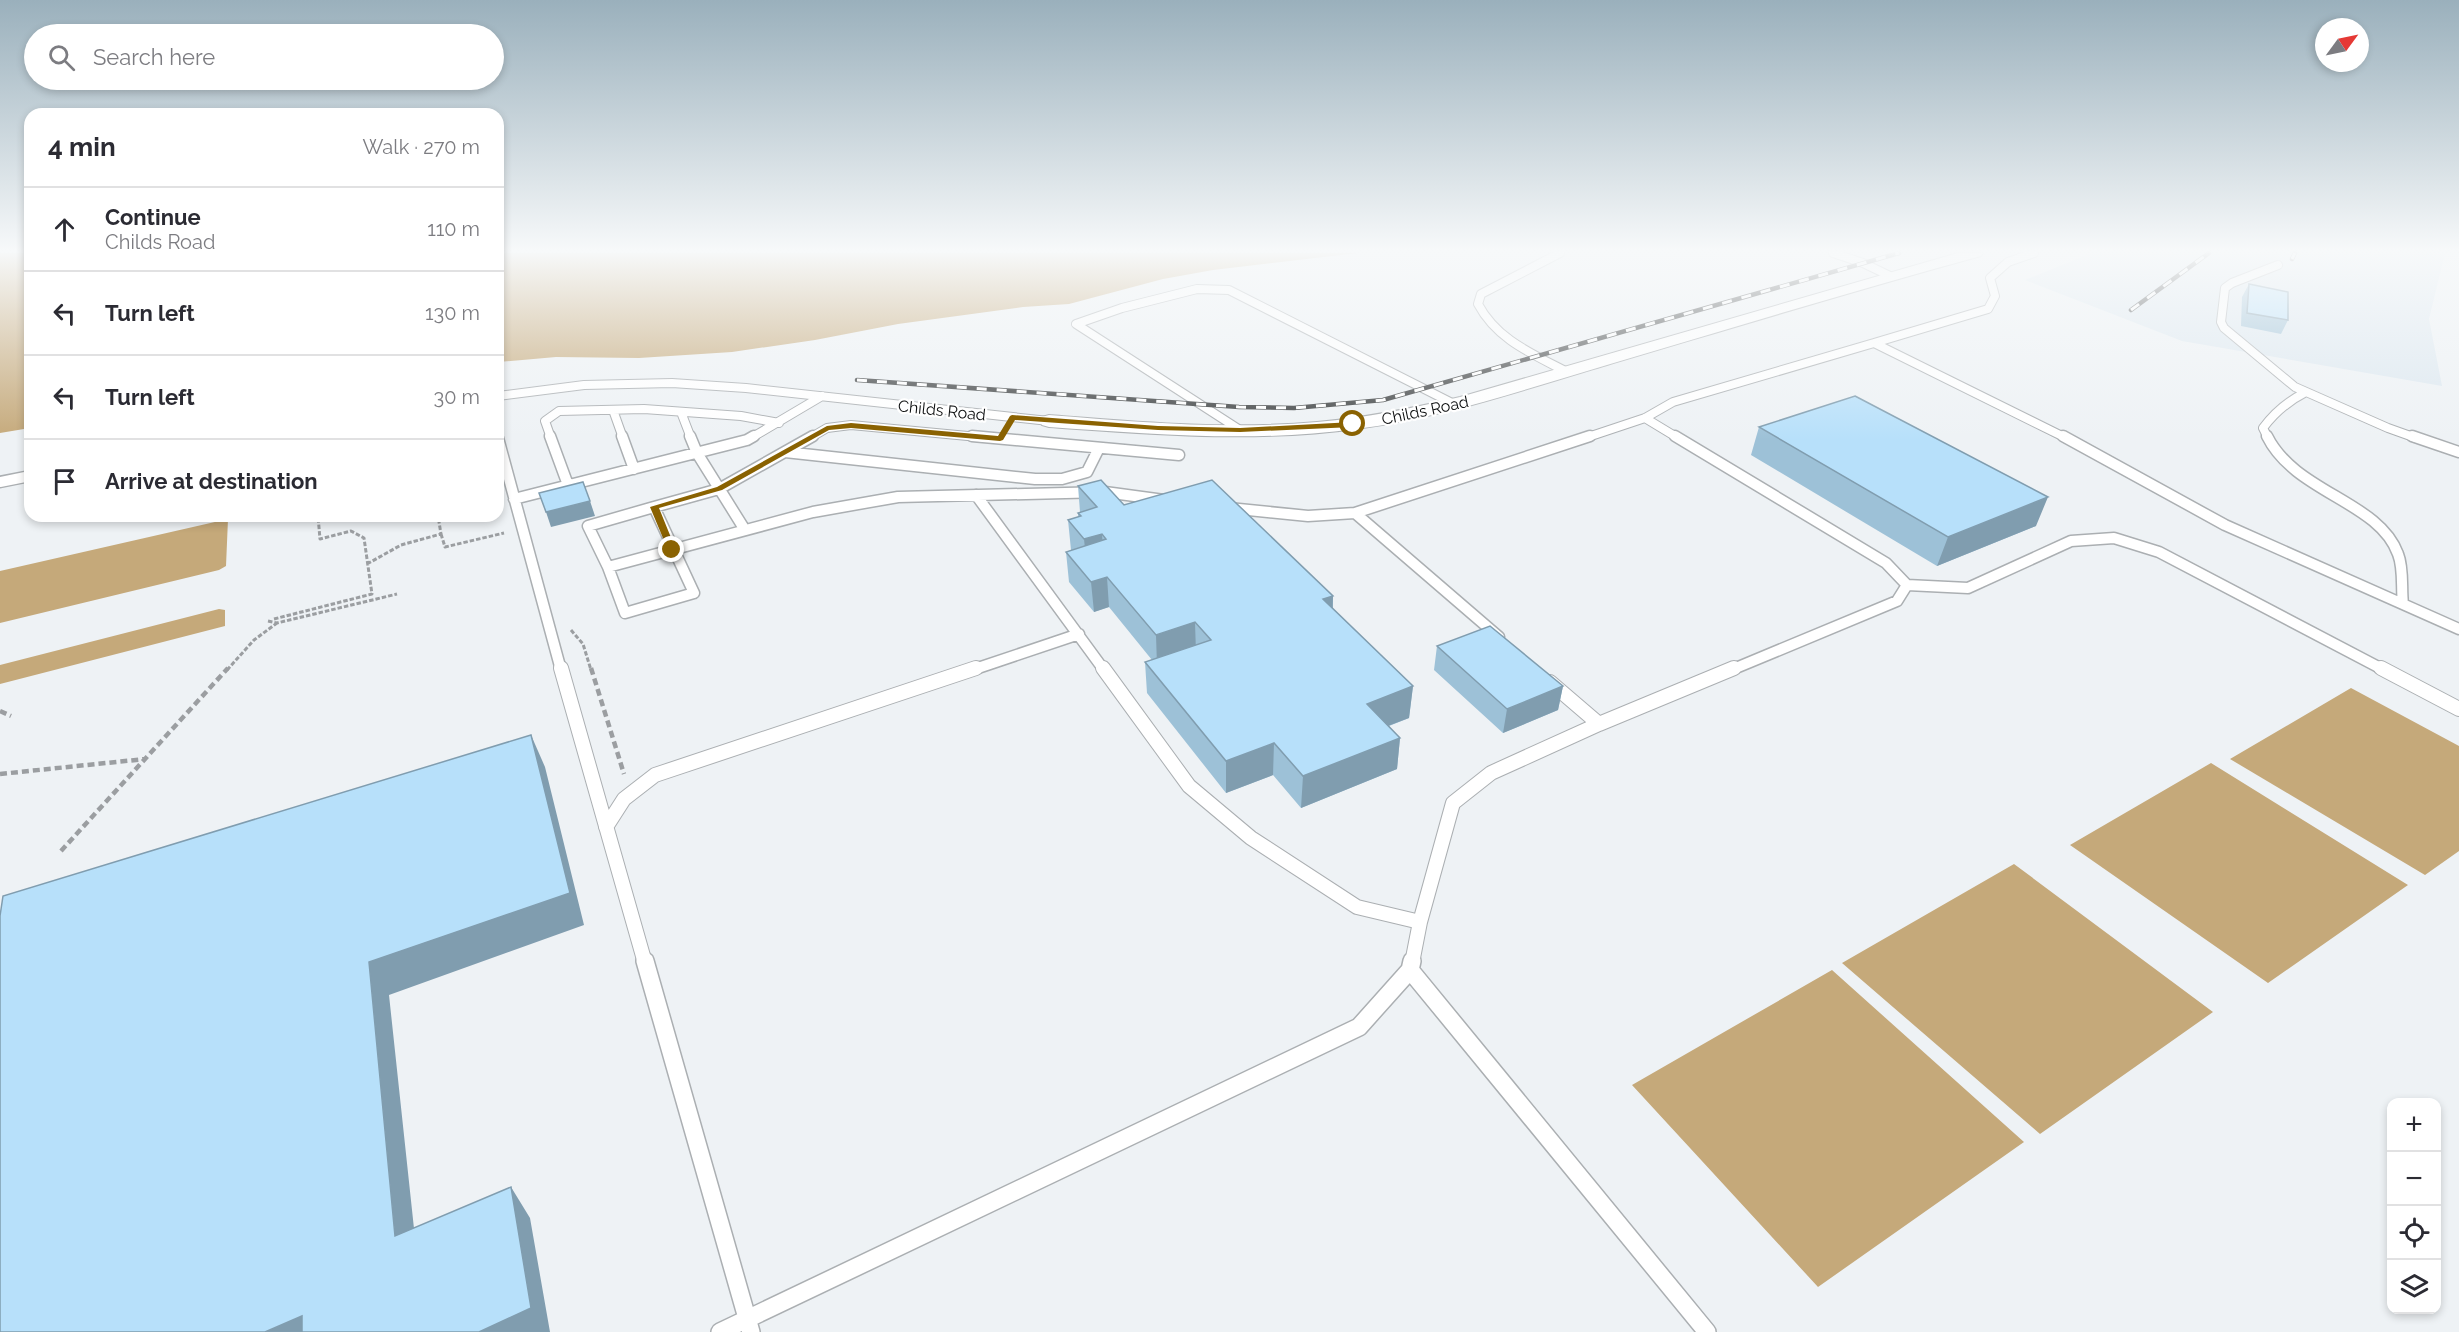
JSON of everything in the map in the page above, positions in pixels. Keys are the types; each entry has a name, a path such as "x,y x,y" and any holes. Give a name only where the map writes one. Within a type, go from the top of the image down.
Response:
{"street":[{"name":"Childs Road","path":"1049,422 1240,430 1353,424 1454,404 1758,315"}],"lane":[{"path":"1101,315 1076,324 1204,404 1240,430"},
{"path":"1280,315 1454,404"},
{"path":"1483,315 1486,322 1499,333 1567,372"},
{"path":"1214,506 1281,515 1325,517 1355,513 1645,418 1673,402 1967,315"},
{"path":"2223,315 2224,328 2295,387 2388,428 2459,452"},
{"path":"1874,343 2056,432 2225,525 2459,629"},
{"name":"Childs Road","path":"504,395 584,385 672,383 822,396 1006,428 1049,422"},
{"path":"2306,392 2286,402 2273,413 2263,428 2267,442 2276,456 2290,469 2370,521 2386,535 2398,553 2403,604"},
{"path":"514,499 747,440 822,396"},
{"path":"614,410 634,469"},
{"path":"568,485 545,421 559,411 681,412 741,416 779,423"},
{"path":"681,412 698,453 745,530"},
{"path":"1645,418 1886,563 1907,585 1968,588 2071,541 2114,538 2159,552 2459,710"},
{"path":"654,507 672,550 694,593 625,613 608,567 588,526 654,507 719,489 827,428 851,425 1006,428 1099,448 1179,455"},
{"path":"784,452 1035,479 1062,479 1087,472 1099,448"},
{"path":"504,461 606,827 750,1325"},
{"path":"0,482 24,477"},
{"path":"608,567 813,512 898,497 1105,492 1180,502"},
{"path":"976,495 1198,794 1251,838 1357,907 1420,922"},
{"path":"1355,513 1509,646"},
{"path":"720,1332 750,1325 1359,1027 1410,970 1420,922 1453,803 1491,773 1599,724 1897,601 1907,585"},
{"path":"606,827 624,799 655,775 1079,634"},
{"path":"1545,677 1599,724"},
{"path":"1410,970 1707,1332"}],"path":[{"path":"61,851 254,640 276,621 372,594 364,538 351,531 320,539 319,522"},
{"path":"367,564 401,545 441,534 439,522"},
{"path":"268,621 397,594"},
{"path":"0,711 11,716"},
{"path":"0,774 146,759"}],"shaded area":[{"path":"0,315 24,315 24,429 0,433"},
{"path":"504,315 963,315 732,352 639,358 556,357 504,361"},
{"path":"2115,315 2430,315 2442,386 2182,341"},
{"path":"215,522 228,522 226,566 219,570 0,623 0,571"},
{"path":"219,609 225,610 225,626 0,684 0,665"},
{"path":"2351,688 2459,746 2459,851 2425,875 2230,759"},
{"path":"2211,763 2408,885 2268,983 2070,845"},
{"path":"2014,864 2213,1012 2040,1134 1842,963"},
{"path":"1832,970 2024,1142 1818,1287 1632,1085"}],"building":[{"path":"2260,315 2288,315 2288,320"},
{"path":"1855,396 2048,497 1948,537 1759,427"},
{"path":"1101,480 1124,505 1212,480 1333,596 1323,599 1413,686 1367,704 1400,738 1303,776 1274,743 1226,761 1145,662 1211,640 1195,622 1156,635 1107,577 1091,582 1066,552 1106,539 1102,534 1084,539 1068,520 1081,516 1078,513 1097,507 1078,486"},
{"path":"583,482 590,501 546,512 539,493"},
{"path":"1490,626 1563,686 1507,709 1437,646"},
{"path":"531,735 570,893 369,962 395,1236 511,1187 531,1308 479,1332 302,1332 302,1316 265,1332 0,1332 0,916 3,896"}],"railway":[{"path":"857,380 1239,407 1294,408 1383,400 1681,315"}],"route":[{"path":"672,550 654,507 719,489 827,428 851,425 1000,439 1012,417 1049,422 1240,430 1353,424"}]}
